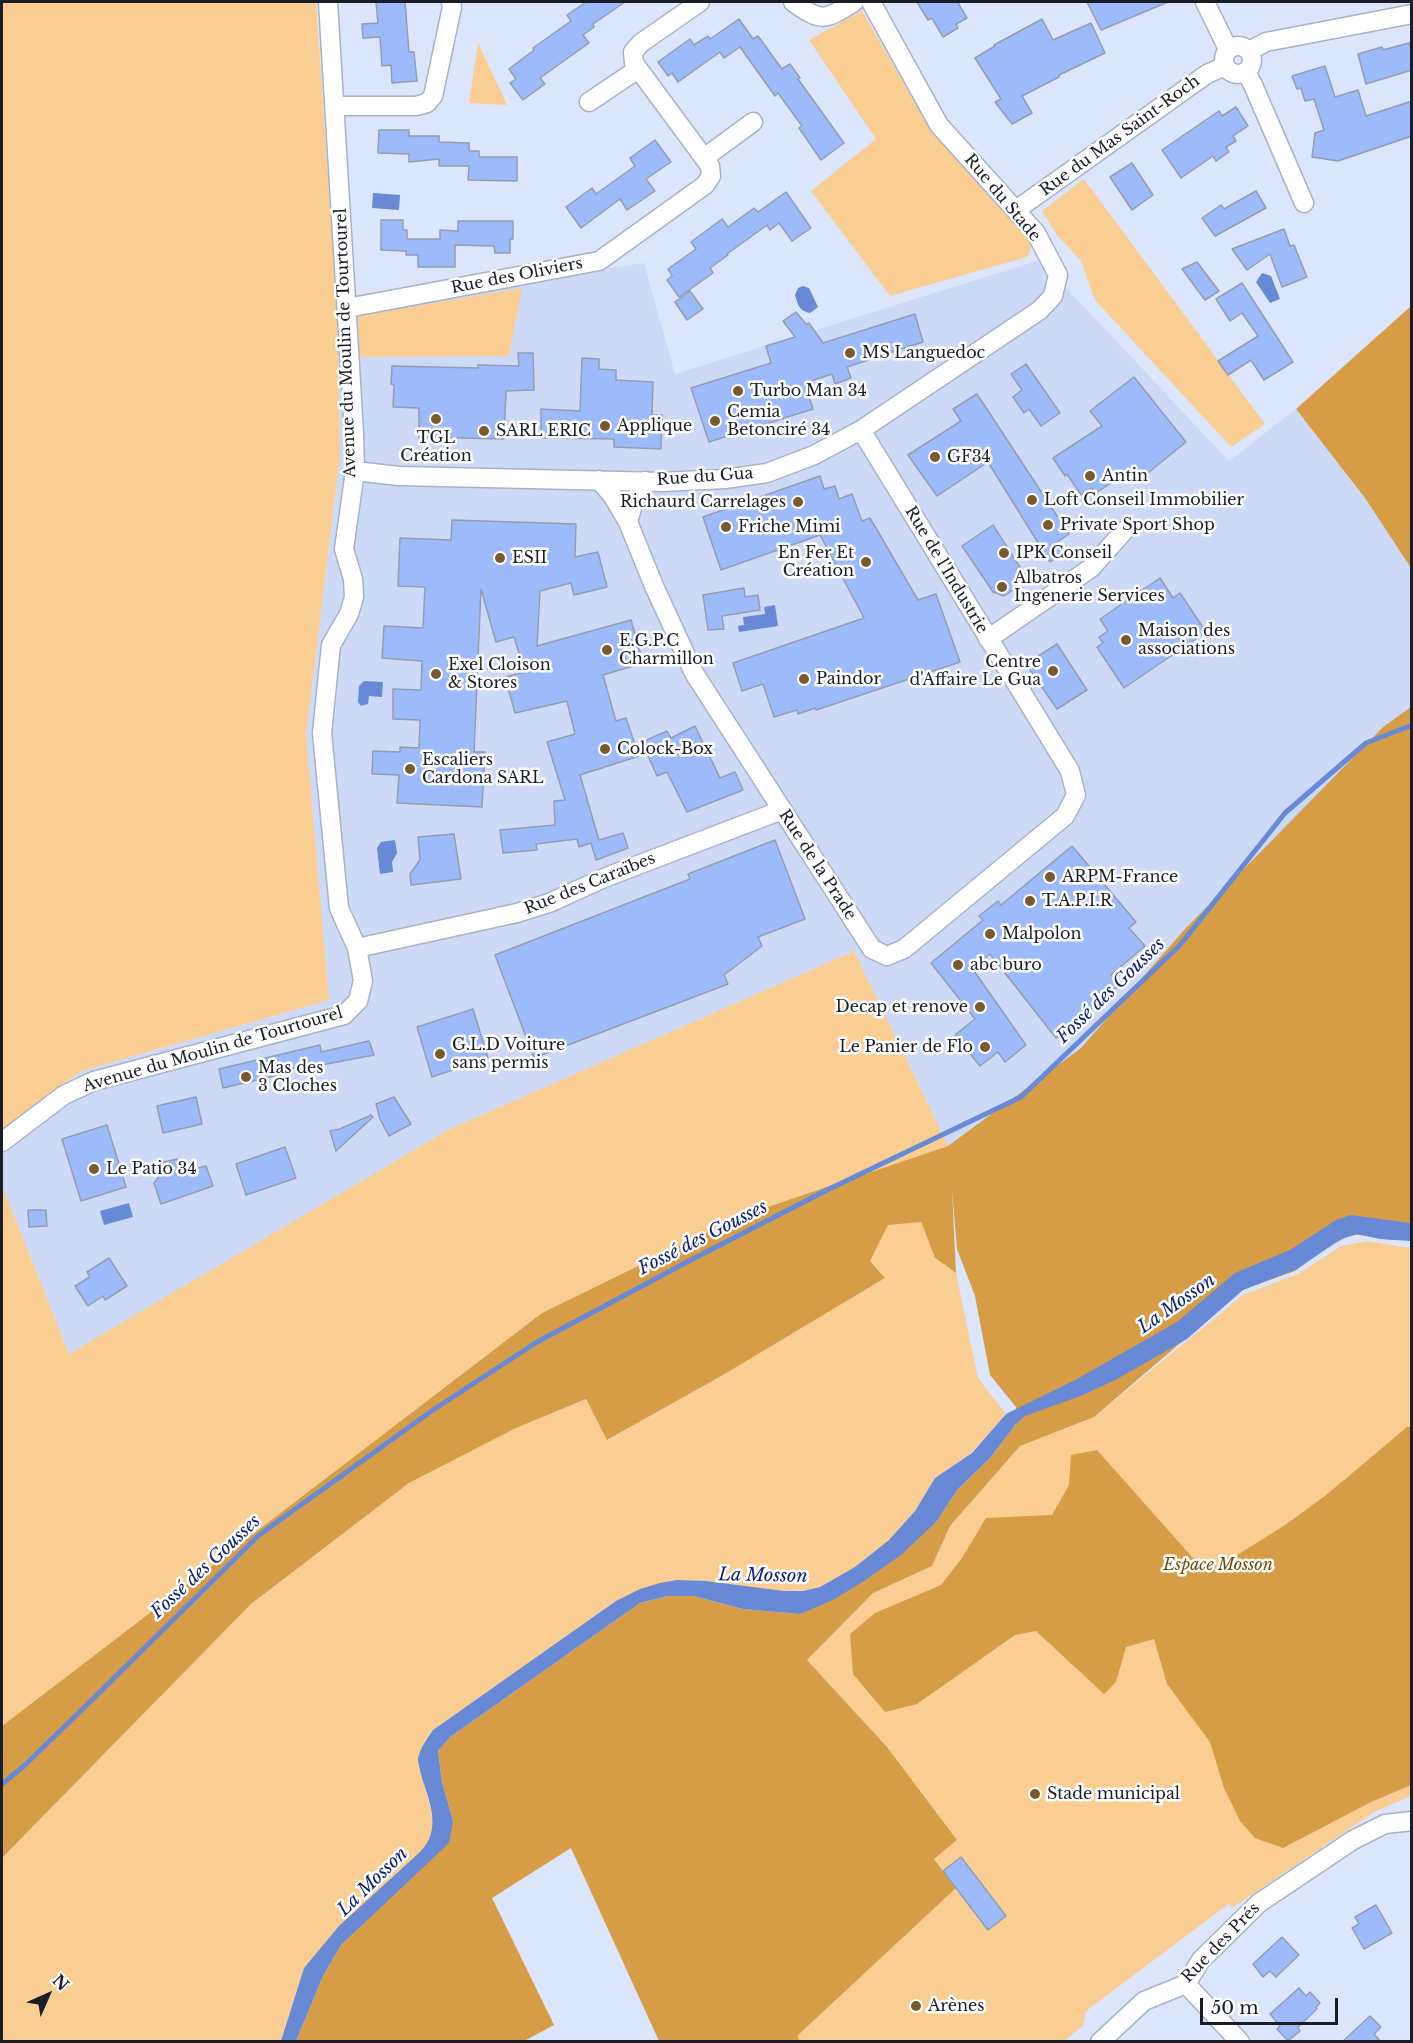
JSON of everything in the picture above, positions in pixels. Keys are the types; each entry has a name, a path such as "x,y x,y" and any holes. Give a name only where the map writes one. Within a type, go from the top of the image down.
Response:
{"street":[{"name":"Avenue du Moulin de Tourtourel","path":"2,1142 64,1095 94,1081 344,1015 358,1001 363,981 357,948 339,908 322,733 331,645 350,614 354,597 354,579 344,549 355,471 328,2"},
{"path":"334,106 416,106 427,102 434,96 452,7 451,2"},
{"path":"700,2 641,43 633,52 634,63 704,158 753,122"},
{"path":"793,2 807,11 824,17 854,2"},
{"name":"Rue du Stade","path":"871,2 939,125 1036,233 1058,275"},
{"path":"1205,2 1227,58 1228,70 1236,74 1246,72 1252,60 1246,47 1237,45 1227,58"},
{"path":"1249,51 1266,42 1412,14"},
{"name":"Rue du Mas Saint-Roch","path":"1016,210 1227,58"},
{"path":"589,102 638,69"},
{"path":"1246,72 1304,203"},
{"name":"Rue des Oliviers","path":"347,308 599,261 705,185 711,176 710,166 704,158"},
{"name":"Rue du Gua","path":"355,471 399,476 645,481 725,479 767,473 814,455 861,430 1040,310 1053,296 1058,275"},
{"name":"Rue de l'Industrie","path":"861,430 1070,771"},
{"name":"Rue de la Prade","path":"599,480 612,495 628,522 654,586 694,673 872,949 887,956 904,949 1065,816 1076,795 1070,771"},
{"path":"628,522 634,501 645,481"},
{"path":"988,639 1091,568 1124,531"},
{"name":"Rue des Caraïbes","path":"357,948 517,913 549,903 604,878 782,810"},
{"name":"Rue des Prés","path":"1100,2042 1144,2001 1186,1984 1201,1960 1259,1903 1353,1840 1385,1824 1412,1821"},
{"path":"1186,1984 1240,2042"}],"shaded area":[{"path":"1040,260 1229,461 1296,409 1365,498 1411,568 1411,707 1383,727 1184,930 1081,1048 948,1146 854,951 448,1130 69,1355 2,1186 2,1134 82,1071 329,1000 306,735 340,455 337,309 644,263 675,374"},
{"path":"1411,306 1411,568 1365,498 1296,409"},
{"path":"1411,707 1411,1240 1392,1240 1352,1234 1323,1250 1295,1271 1242,1290 1094,1417 1020,1446 950,1526 932,1566 873,1593 807,1660 887,1747 957,1840 934,1859 956,1888 797,2036 800,2041 659,2041 571,1848 492,1898 554,2025 524,2041 296,2041 323,1976 341,1945 371,1916 453,1821 442,1782 438,1751 450,1737 640,1603 668,1596 694,1596 743,1609 800,1614 937,1521 957,1490 990,1458 1016,1424 1016,1407 990,1375 975,1296 957,1249 952,1190 956,1273 935,1258 921,1222 888,1225 870,1261 885,1278 723,1375 607,1440 586,1399 516,1428 409,1483 251,1604 2,1858 2,1726 542,1313 738,1217 948,1146 1081,1048 1184,930 1383,727"},
{"path":"1407,1427 1411,1427 1411,1785 1371,1802 1283,1848 1255,1838 1240,1821 1224,1788 1210,1742 1167,1684 1154,1639 1126,1647 1116,1682 1104,1694 1036,1631 1015,1635 917,1704 885,1712 853,1674 850,1634 875,1613 941,1585 962,1558 986,1518 1052,1515 1069,1485 1071,1455 1097,1450 1192,1557 1218,1567 1285,1525 1325,1496"}],"green space":[{"path":"2,2 316,2 337,309 340,455 306,735 329,1000 82,1071 45,1096 2,1133"},
{"path":"862,11 926,122 1032,244 1027,257 890,296 811,191 876,139 809,40"},
{"path":"478,43 507,105 469,103"},
{"path":"1084,179 1265,424 1231,447 1095,300 1081,261 1057,235 1042,211"},
{"path":"522,288 509,356 360,357 357,316"},
{"path":"854,951 948,1146 738,1217 542,1313 2,1726 2,1186 69,1354 448,1130"},
{"path":"921,1222 935,1258 956,1273 978,1378 1006,1414 971,1453 935,1478 915,1511 889,1540 855,1567 820,1587 809,1590 776,1591 706,1581 677,1580 616,1601 433,1730 425,1741 418,1762 433,1817 429,1843 304,1968 281,2041 2,2042 2,1858 251,1604 409,1483 516,1428 586,1399 608,1440 723,1375 885,1278 870,1261 887,1225"},
{"name":"Espace Mosson","path":"1367,1241 1411,1248 1411,1796 1374,1812 1232,1908 1230,1903 1086,2011 1083,2026 1064,2041 800,2042 796,2036 956,1888 934,1859 957,1840 887,1747 807,1660 873,1593 932,1566 950,1526 1020,1446 1094,1417 1243,1295 1298,1274 1341,1246"}],"water":[{"path":"373,193 400,195 399,210 372,208"},
{"path":"1262,273 1271,276 1280,299 1270,303 1256,282"},
{"path":"803,286 809,288 818,307 810,313 801,309 795,295 798,288"},
{"path":"775,605 778,626 739,632 738,626 744,625 743,617 765,614 764,607"},
{"path":"364,681 383,682 382,697 369,696 368,704 361,706 358,702 359,686"},
{"path":"395,840 397,853 392,862 393,872 380,874 377,848 381,842"},
{"path":"129,1203 133,1217 104,1225 100,1211"},
{"path":"1351,1215 1411,1223 1411,1241 1380,1239 1358,1234 1341,1239 1297,1269 1243,1290 1187,1339 1117,1379 1083,1395 1025,1416 990,1458 957,1490 937,1521 901,1555 833,1600 800,1614 743,1609 694,1596 668,1596 640,1603 450,1737 438,1751 442,1782 453,1821 449,1843 341,1945 323,1976 296,2041 281,2041 304,1968 339,1926 427,1844 431,1835 432,1816 418,1759 422,1747 433,1730 616,1601 640,1589 677,1580 706,1581 784,1591 803,1591 820,1587 855,1567 889,1540 915,1511 935,1478 972,1453 1006,1414 1077,1379 1177,1322 1235,1273 1290,1250 1336,1220"}],"building":[{"path":"376,2 405,2 409,52 414,52 417,81 392,83 391,65 382,66 380,37 363,38 362,24 378,23"},
{"path":"586,2 625,2 593,24 594,27 583,35 589,43 540,78 545,84 523,100 510,83 516,79 509,69 534,50 533,48 571,21 567,15"},
{"path":"917,2 962,2 958,3 967,18 956,24 958,28 943,37 932,18 928,20"},
{"path":"1087,2 1168,2 1101,30"},
{"path":"739,19 753,39 758,36 782,69 790,64 800,78 798,79 844,143 821,160 799,128 802,126 778,93 775,96 740,47 724,58 720,52 678,82 672,73 668,76 658,62 690,39 694,45 708,36 710,39"},
{"path":"1042,19 1053,40 1091,23 1105,53 1022,96 1032,113 1012,124 995,102 1001,99 975,58"},
{"path":"1409,43 1412,70 1366,84 1358,54"},
{"path":"1325,66 1335,97 1358,90 1366,116 1412,101 1412,136 1338,161 1312,157 1315,133 1324,130 1314,99 1305,101 1301,88 1297,89 1292,76"},
{"path":"1236,107 1248,126 1233,136 1236,141 1226,147 1229,152 1216,161 1213,156 1181,178 1162,150 1219,111 1222,116"},
{"path":"379,130 409,130 409,136 439,136 439,142 469,143 469,151 479,151 479,157 517,157 517,181 468,180 469,166 439,166 439,159 409,162 409,154 378,153"},
{"path":"655,140 671,162 646,179 655,191 627,210 620,199 581,228 566,207 592,188 596,194 635,166 630,158"},
{"path":"1132,163 1153,195 1132,210 1110,177"},
{"path":"1256,191 1266,208 1215,236 1202,218 1221,205 1224,209"},
{"path":"786,192 811,228 792,241 779,223 770,230 767,225 710,268 713,273 679,297 667,280 672,276 668,269 696,249 691,242 722,219 728,227 754,208 758,212"},
{"path":"381,220 403,220 403,230 407,230 407,239 440,239 440,230 458,231 458,221 513,221 513,239 510,239 510,253 495,253 494,246 455,245 455,267 418,267 418,255 406,255 406,251 381,250"},
{"path":"1284,229 1290,246 1294,245 1307,277 1282,287 1270,254 1247,270 1232,249"},
{"path":"1197,262 1219,291 1205,300 1182,269"},
{"path":"1242,283 1293,362 1264,380 1251,360 1228,375 1218,361 1258,336 1242,313 1230,321 1216,299"},
{"path":"690,291 703,309 687,320 675,302"},
{"path":"796,312 806,324 809,323 823,343 915,314 923,342 847,367 851,378 835,384 832,374 805,383 813,409 709,442 691,388 771,363 766,346 795,337 783,321"},
{"path":"518,353 533,353 534,390 506,391 504,439 419,437 419,408 393,407 392,366 478,368 478,365 519,366"},
{"path":"582,358 599,359 599,369 616,370 616,380 653,382 652,415 662,415 661,449 614,447 614,439 541,438 541,409 580,411"},
{"path":"1026,364 1060,413 1041,426 1029,409 1024,413 1013,397 1022,390 1011,374"},
{"path":"1134,377 1186,442 1143,477 1135,467 1096,493 1092,488 1081,495 1053,458 1102,426 1090,411"},
{"path":"977,394 1069,534 1056,543 1063,553 1050,562 988,462 937,496 908,455 961,421 953,409"},
{"path":"820,476 824,489 835,486 839,499 852,494 862,521 870,518 918,600 936,594 960,662 816,710 815,708 798,714 797,710 774,717 763,684 742,691 733,663 864,618 820,535 721,570 703,517"},
{"path":"452,520 576,524 575,557 598,552 607,587 574,595 571,583 540,591 537,646 631,620 643,663 603,675 616,721 626,718 639,756 580,775 599,840 623,833 628,848 596,860 591,843 579,847 577,839 536,844 537,850 503,853 500,830 555,825 554,801 565,800 547,742 575,734 567,701 515,713 505,677 525,672 514,637 496,642 481,589 474,752 485,752 482,807 397,803 399,775 372,774 373,751 400,752 400,747 419,748 420,720 393,719 393,689 421,690 422,661 382,658 384,626 423,628 425,587 398,586 400,538 451,540"},
{"path":"993,525 1028,580 1004,596 993,592 962,546"},
{"path":"1160,578 1173,598 1180,593 1206,632 1124,688 1097,647 1103,643 1099,637 1108,631 1100,619"},
{"path":"744,588 745,597 758,595 760,610 722,616 724,629 708,630 703,595"},
{"name":"Centre d'Affaire Le Gua","path":"1057,644 1087,690 1057,709 1026,664"},
{"path":"695,726 720,778 735,772 743,790 687,812 667,772 657,776 642,742 667,731 671,738"},
{"path":"454,834 461,879 411,885 410,874 420,860 418,837"},
{"path":"775,840 805,919 758,937 762,946 724,975 728,984 534,1058 495,955 690,879 688,874"},
{"path":"1072,846 1136,922 1129,928 1145,946 1111,975 1120,985 1056,1038 990,954 972,968 1026,1045 1005,1062 998,1052 980,1066 955,1035 975,1019 931,963 983,920 979,916 998,901 1001,905"},
{"path":"473,1009 488,1058 432,1077 417,1027"},
{"path":"369,1041 374,1055 306,1068 306,1065 290,1069 291,1072 223,1088 219,1069 320,1045 321,1052"},
{"path":"196,1097 202,1124 163,1133 157,1106"},
{"path":"394,1097 411,1124 389,1136 380,1119 376,1104"},
{"path":"371,1115 373,1117 336,1151 330,1131"},
{"path":"107,1125 126,1187 81,1201 62,1139"},
{"path":"285,1147 296,1178 246,1195 236,1164"},
{"path":"177,1159 180,1173 206,1166 213,1186 161,1204 154,1183 161,1174 159,1163"},
{"path":"28,1210 46,1210 47,1226 29,1227"},
{"path":"109,1258 127,1286 105,1300 103,1296 88,1306 75,1286 90,1277 87,1272"},
{"path":"961,1857 1006,1916 988,1930 943,1871"},
{"path":"1376,1905 1392,1933 1364,1949 1352,1928 1359,1924 1355,1917"},
{"path":"1282,1937 1299,1955 1276,1977 1270,1971 1263,1977 1253,1964"},
{"path":"1299,1988 1306,1996 1310,1992 1320,2003 1317,2009 1298,2027 1300,2031 1288,2041 1277,2029 1280,2026 1270,2014"},
{"path":"1370,2016 1381,2027 1374,2034 1381,2042 1342,2042"}],"waterway":[{"name":"Fossé des Gousses","path":"2,1784 24,1766 259,1535 433,1410 537,1342 687,1262 825,1191 1021,1097 1180,945 1285,813 1366,743 1412,725"}],"place":[{"name":"MS Languedoc","path":"850,353"},
{"name":"Turbo Man 34","path":"738,391"},
{"name":"TGL Création","path":"436,419"},
{"name":"Cemia Betonciré 34","path":"715,421"},
{"name":"Applique","path":"605,426"},
{"name":"SARL ERIC","path":"484,431"},
{"name":"GF34","path":"935,457"},
{"name":"Antin","path":"1090,476"},
{"name":"Loft Conseil Immobilier","path":"1032,500"},
{"name":"Richaurd Carrelages","path":"798,502"},
{"name":"Private Sport Shop","path":"1048,525"},
{"name":"Friche Mimi","path":"726,527"},
{"name":"IPK Conseil","path":"1004,553"},
{"name":"ESII","path":"500,558"},
{"name":"En Fer Et Création","path":"866,562"},
{"name":"Albatros Ingenerie Services","path":"1002,587"},
{"name":"Maison des associations","path":"1126,640"},
{"name":"E.G.P.C Charmillon","path":"607,650"},
{"name":"Centre d'Affaire Le Gua","path":"1053,671"},
{"name":"Exel Cloison & Stores","path":"436,674"},
{"name":"Paindor","path":"804,679"},
{"name":"Colock-Box","path":"605,749"},
{"name":"Escaliers Cardona SARL","path":"410,769"},
{"name":"ARPM-France","path":"1050,877"},
{"name":"T.A.P.I.R","path":"1030,901"},
{"name":"Malpolon","path":"990,934"},
{"name":"abc buro","path":"958,965"},
{"name":"Decap et renove","path":"980,1007"},
{"name":"Le Panier de Flo","path":"985,1047"},
{"name":"G.L.D Voiture sans permis","path":"440,1054"},
{"name":"Mas des 3 Cloches","path":"246,1077"},
{"name":"Le Patio 34","path":"94,1169"},
{"name":"Stade municipal","path":"1035,1794"},
{"name":"Arènes","path":"916,2006"}],"water label":[{"name":"La Mosson","path":"1177,1304"},
{"name":"La Mosson","path":"763,1576"},
{"name":"La Mosson","path":"373,1882"}]}
